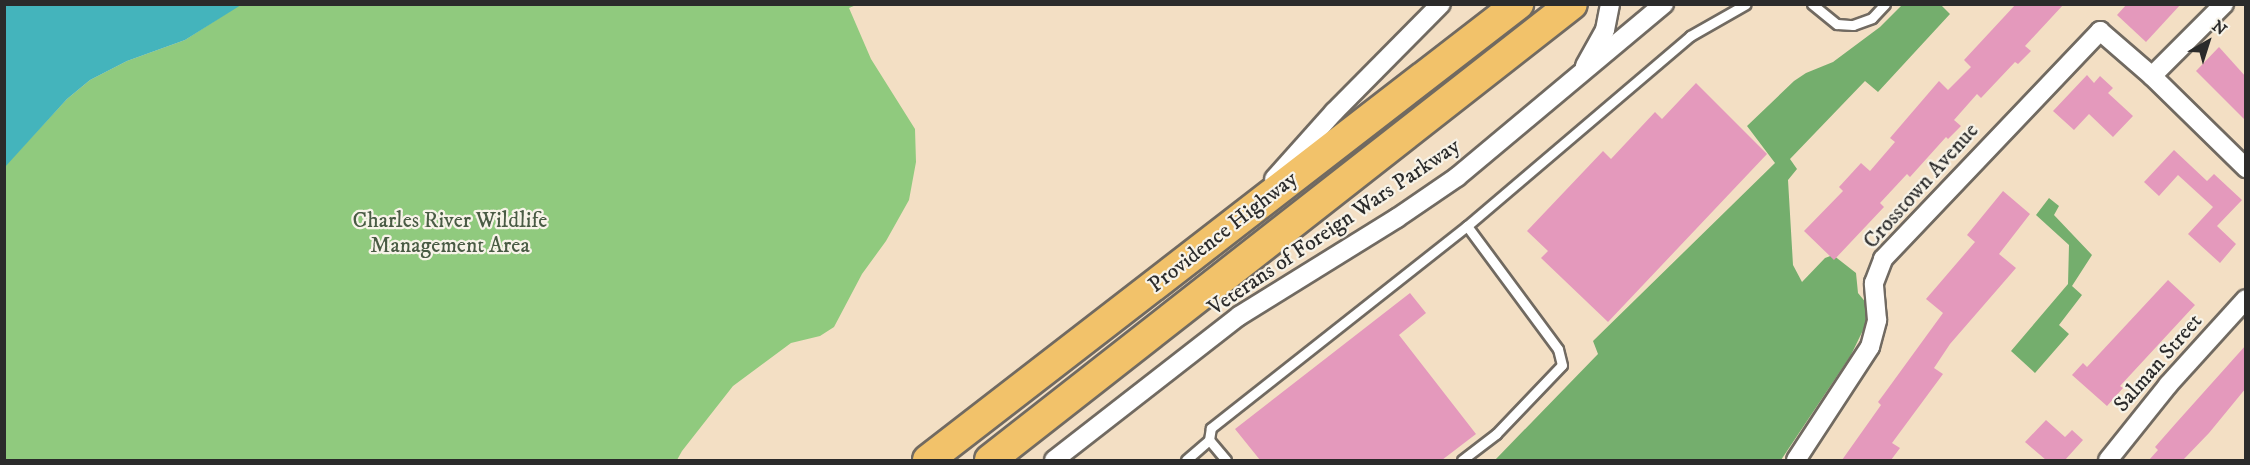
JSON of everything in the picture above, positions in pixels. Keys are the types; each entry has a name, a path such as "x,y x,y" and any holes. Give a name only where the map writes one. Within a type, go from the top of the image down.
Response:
{"highway":[{"name":"Providence Highway","path":"928,460 1518,4"},
{"name":"Providence Highway","path":"990,460 1572,4"}],"street":[{"path":"1233,224 1334,112 1441,4"},
{"path":"1571,84 1588,62 1605,30 1610,4"},
{"name":"Veterans of Foreign Wars Parkway","path":"1054,460 1239,316 1407,212 1458,177 1664,4"},
{"path":"2223,4 2152,76 2246,168"},
{"name":"Crosstown Avenue","path":"1796,460 1870,346 1877,320 1874,283 1883,259 2100,31 2152,76"},
{"name":"Salman Street","path":"2108,460 2168,385 2246,299"}],"lane":[{"path":"1186,460 1209,440 1211,428 1467,226 1690,36 1746,4"},
{"path":"1812,4 1837,24 1853,25 1872,18 1885,4"},
{"path":"1462,460 1496,434 1562,365 1558,349 1467,226"},
{"path":"1209,440 1226,460"}],"green space":[{"name":"Charles River Wildlife Management Area","path":"241,4 856,5 849,8 871,59 915,129 916,162 909,200 886,241 862,274 834,327 820,336 791,343 733,386 677,460 5,460 4,167 67,99 90,80 127,61 185,40"},
{"path":"1902,5 1941,5 1950,14 1878,92 1865,81 1790,159 1797,169 1788,180 1793,265 1802,282 1825,258 1833,255 1856,273 1858,293 1867,304 1866,324 1851,355 1781,460 1495,460 1598,354 1593,341 1775,163 1747,126 1794,81 1806,73 1833,62 1880,27"},
{"path":"2049,198 2059,206 2054,215 2092,255 2072,286 2082,295 2059,325 2069,334 2035,373 2011,351 2068,284 2069,245 2036,215"}],"water":[{"path":"5,4 241,5 185,40 127,61 90,80 67,99 5,167"}],"building":[{"path":"2016,4 2064,4 2025,46 2031,51 2018,64 2015,62 1981,98 1977,94 1954,120 1961,126 1948,139 1946,137 1910,177 1907,174 1880,203 1884,207 1834,260 1804,231 1843,191 1839,187 1861,163 1870,171 1895,142 1890,138 1939,81 1948,90 1971,67 1964,60"},
{"path":"2127,4 2181,4 2146,42 2117,15"},
{"path":"2219,47 2246,77 2246,121 2196,71"},
{"path":"2087,75 2094,83 2100,76 2113,88 2108,93 2133,116 2113,137 2089,114 2074,130 2053,111"},
{"path":"1696,83 1767,154 1608,322 1541,258 1548,251 1527,231 1603,151 1611,159 1655,112 1662,119"},
{"path":"2174,150 2207,181 2214,174 2242,200 2217,226 2236,244 2220,263 2188,234 2213,207 2178,175 2159,196 2144,182"},
{"path":"2003,191 2030,214 1999,254 2016,268 1950,344 1934,368 1943,374 1892,443 1900,448 1891,460 1842,460 1881,405 1878,402 1943,313 1926,299 1975,242 1967,235"},
{"path":"2168,280 2195,305 2120,386 2123,388 2107,406 2072,375 2083,363 2087,367"},
{"path":"1410,293 1426,313 1399,335 1476,434 1442,460 1260,460 1235,429"},
{"path":"2246,345 2246,388 2209,433 2183,460 2149,460 2158,450 2155,447"},
{"path":"2046,420 2065,437 2072,430 2083,440 2065,460 2046,460 2025,442"}]}
